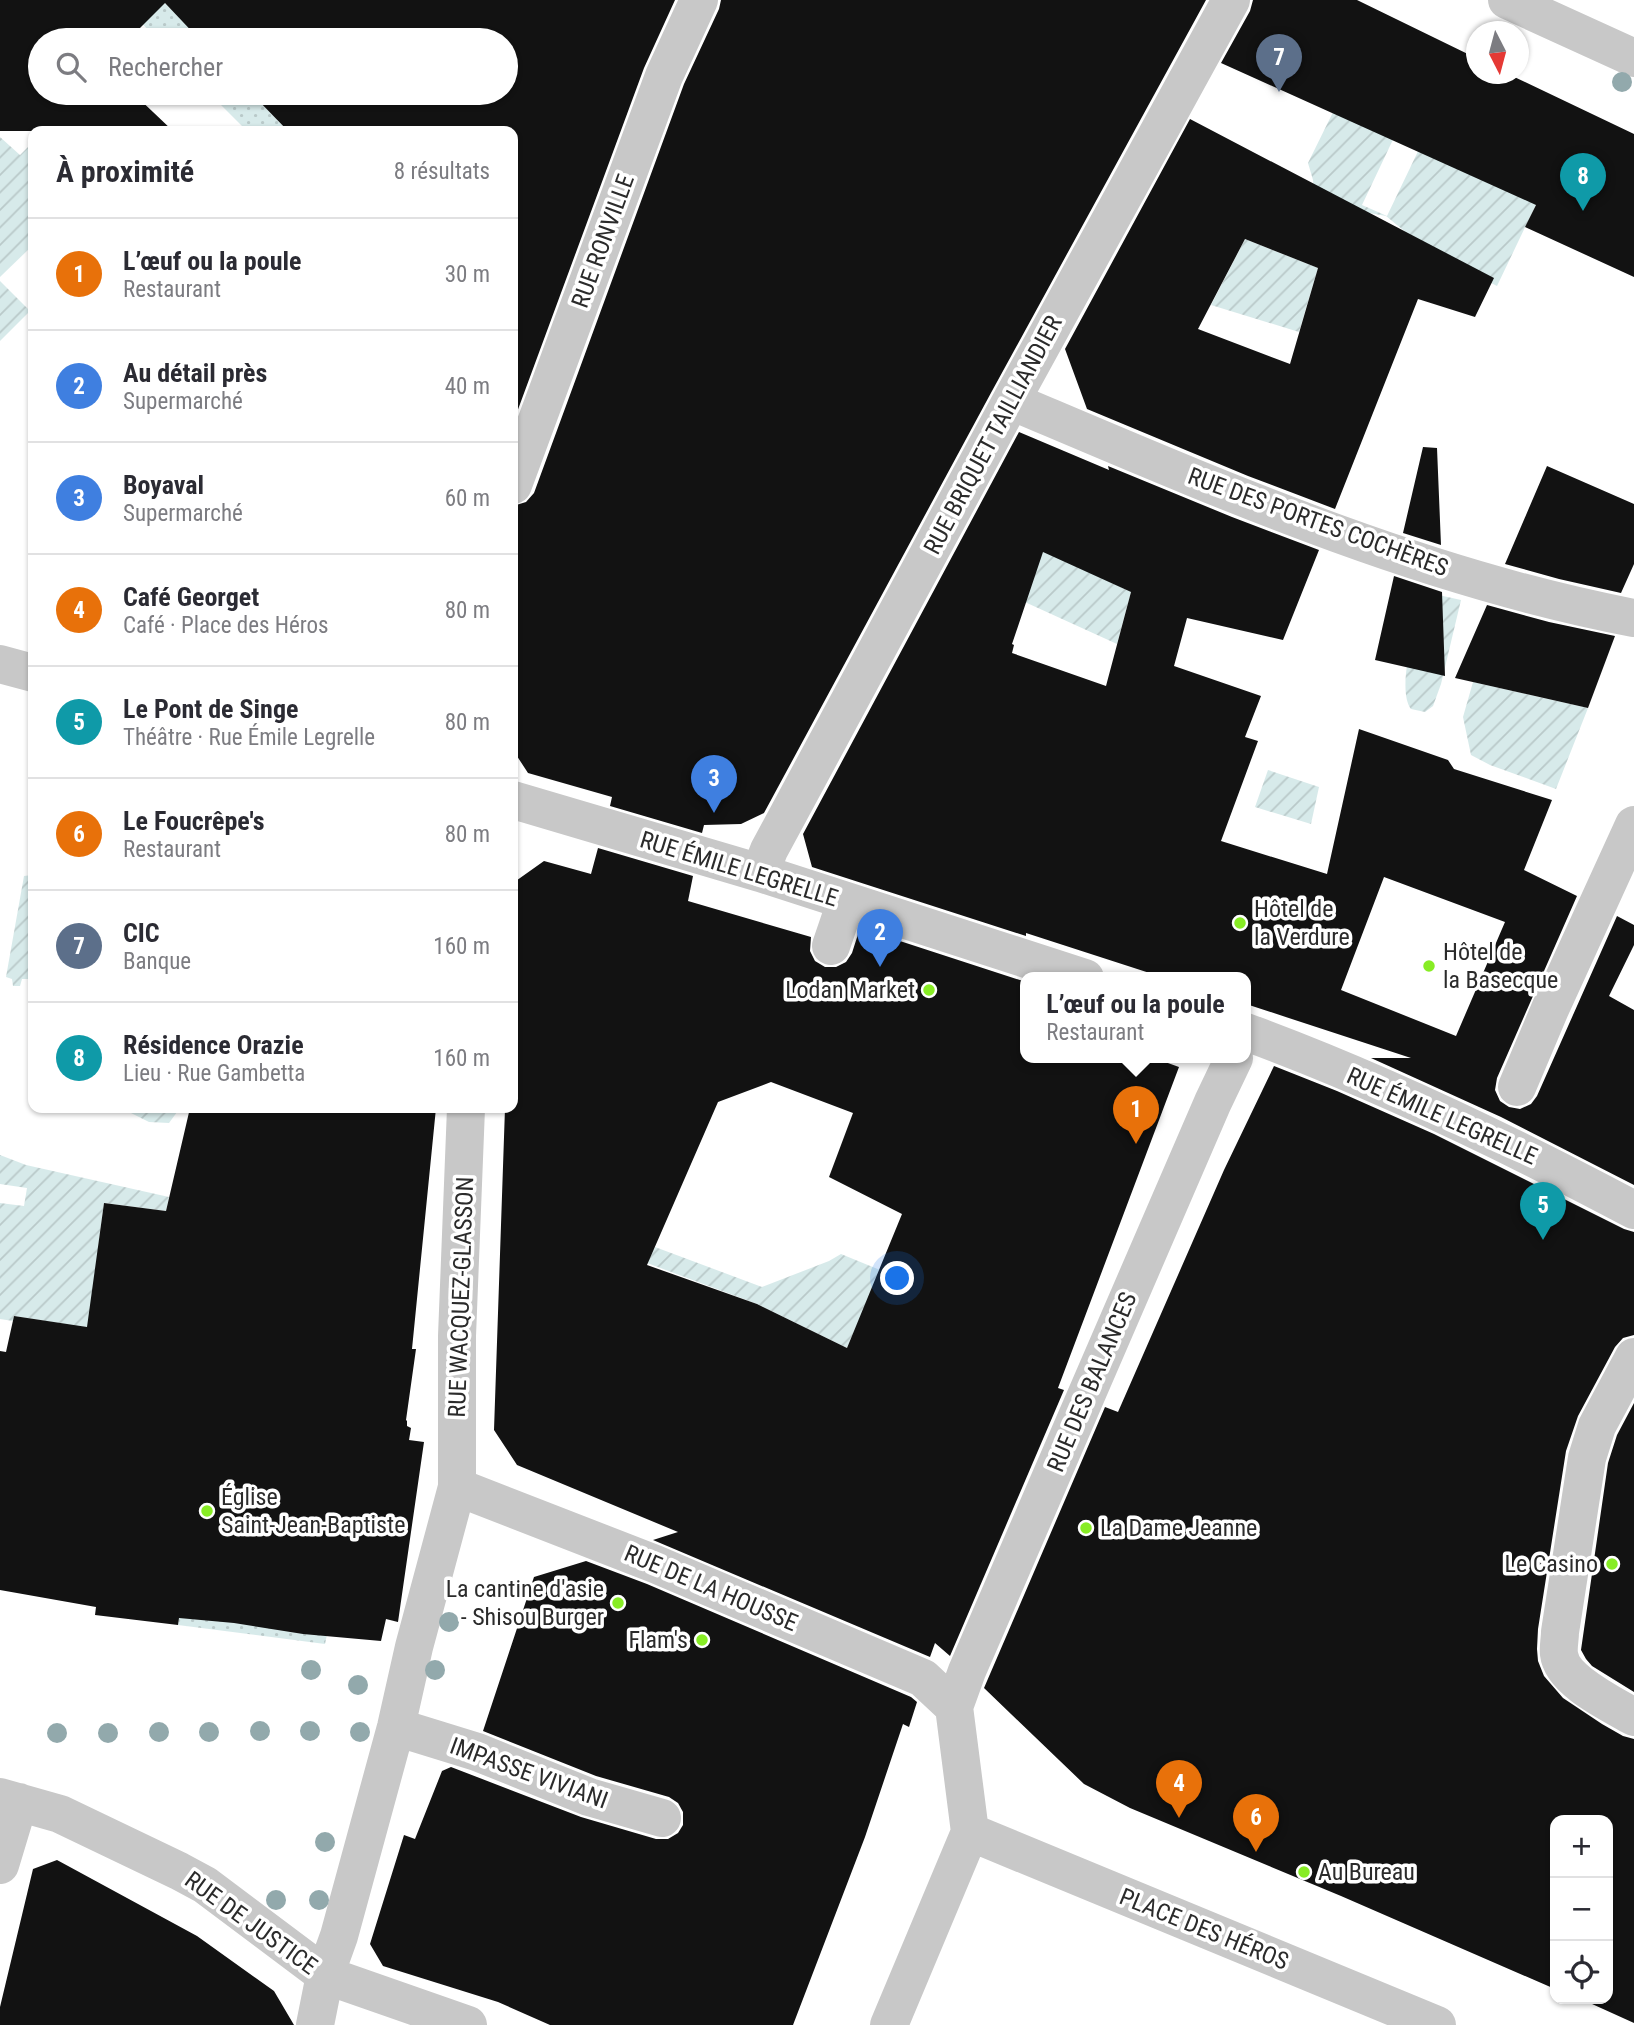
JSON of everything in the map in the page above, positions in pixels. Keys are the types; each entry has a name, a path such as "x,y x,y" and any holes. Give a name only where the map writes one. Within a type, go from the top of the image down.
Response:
{"street":[{"name":"RUE RONVILLE","path":"518,471 664,76 699,0"},
{"name":"RUE BRIQUET TAILLIANDIER","path":"760,873 769,850 1011,401 1231,0"},
{"path":"1507,0 1634,58"},
{"name":"RUE DES PORTES COCHÈRES","path":"1011,401 1231,492 1363,541 1474,578 1566,603 1633,616"},
{"path":"0,664 28,672"},
{"name":"RUE ÉMILE LEGRELLE","path":"518,801 760,873 1067,972"},
{"path":"1517,1087 1634,825"},
{"path":"831,946 846,902"},
{"name":"RUE ÉMILE LEGRELLE","path":"1251,1042 1370,1082 1550,1165 1634,1210"},
{"name":"RUE DES BALANCES","path":"954,1707 967,1671 1213,1102 1232,1063"},
{"name":"RUE WACQUEZ-GLASSON","path":"315,2025 325,1975 339,1936 396,1727 414,1647 457,1487 457,1336 466,1113"},
{"path":"1634,1357 1597,1426 1587,1458 1560,1632 1559,1656 1566,1672 1634,1717"},
{"name":"RUE DE LA HOUSSE","path":"457,1487 655,1564 923,1678 954,1707"},
{"path":"889,2025 970,1832 954,1707"},
{"name":"IMPASSE VIVIANI","path":"396,1727 477,1752 589,1797 662,1818"},
{"path":"0,1865 9,1799"},
{"name":"RUE DE JUSTICE","path":"9,1799 60,1814 205,1885 325,1975 468,2025"},
{"name":"PLACE DES HÉROS","path":"970,1832 1437,2025"}],"shaded area":[{"path":"119,0 162,0 189,28 146,28"},
{"path":"1339,100 1398,129 1362,205 1387,216 1422,143 1540,196 1497,286 1430,252 1386,216 1315,203 1308,163"},
{"path":"221,105 263,105 283,126 242,126"},
{"path":"0,137 20,155 28,147 28,250 0,277"},
{"path":"1245,239 1318,268 1299,332 1211,305"},
{"path":"0,281 28,309 28,313 0,341"},
{"path":"1054,533 1110,582 1131,592 1117,644 1016,598"},
{"path":"1425,592 1461,600 1441,684 1433,706 1425,712 1411,709 1405,685 1409,652"},
{"path":"1473,682 1588,708 1556,789 1490,765 1471,755 1463,717"},
{"path":"1268,770 1319,787 1311,824 1255,807"},
{"path":"24,876 28,876 28,979 22,979 20,986 13,986 12,979 6,977"},
{"path":"131,1113 176,1113 169,1123 149,1122"},
{"path":"0,1155 26,1165 169,1197 166,1211 104,1203 98,1248 214,1266 146,1337 14,1316 13,1321 0,1319 0,1203 24,1206 27,1188 0,1184"},
{"path":"655,1247 762,1287 841,1254 880,1270 847,1348 757,1304 647,1263"},
{"path":"179,1616 328,1630 325,1644 178,1625"}],"building":[{"path":"0,0 675,0 644,68 518,409 518,126 283,126 263,105 518,105 518,28 189,28 165,3 140,28 28,28 28,105 146,105 168,126 28,126 28,131 0,131"},
{"path":"721,0 1206,0 764,813 741,824 704,825 702,833 610,806 612,797 528,773 518,758 518,504 526,502 534,493 684,84"},
{"path":"1253,0 1357,0 1466,53 1466,84 1529,84 1634,134 1634,277 1525,227 1536,205 1221,63 1250,11"},
{"path":"1190,119 1494,278 1475,317 1418,299 1335,509 1087,409 1065,349","holes":["1245,239 1318,268 1290,364 1198,329"]},
{"path":"1019,432 1109,470 1108,466 1319,550 1283,640 1187,618 1174,666 1261,696 1245,737 1258,741 1221,841 1327,874 1359,729 1448,760 1454,769 1552,800 1524,870 1577,896 1497,1078 1495,1090 1500,1101 1509,1107 1520,1109 1531,1104 1537,1096 1617,916 1634,925 1634,945 1609,996 1634,1010 1634,1185 1501,1117 1371,1058 1411,1058 1251,1006 1251,972 1146,972 812,867 803,834","holes":["1043,552 1131,592 1106,686 1012,653 1012,644","1384,877 1505,922 1456,1036 1341,990"]},
{"path":"1423,447 1437,448 1441,545 1403,533"},
{"path":"1547,466 1634,504 1634,564 1621,593 1505,564"},
{"path":"1394,576 1442,592 1445,676 1375,660"},
{"path":"1487,605 1615,636 1588,708 1455,678"},
{"path":"598,848 693,876 688,901 811,937 810,951 815,961 825,967 836,967 846,962 852,953 860,928 1020,980 1020,1063 1168,1063 1179,1067 1058,1388 1064,1390 950,1656 935,1643 930,1657 653,1540 678,1532 517,1465 494,1430 505,1113 518,1113 518,879 544,861 591,874","holes":["771,1082 853,1113 829,1177 902,1214 847,1348 757,1304 647,1265 718,1102"]},
{"path":"1274,1066 1434,1134 1634,1232 1634,1335 1623,1338 1615,1347 1578,1416 1566,1451 1537,1649 1544,1676 1563,1698 1602,1724 1634,1739 1634,2023 1592,2004 1613,2004 1613,1815 1550,1815 1550,1987 1130,1808 1084,1784 984,1688 1105,1407 1118,1412 1224,1170"},
{"path":"189,1113 436,1113 412,1349 416,1349 406,1420 407,1426 411,1428 409,1440 424,1442 398,1622 386,1619 381,1641 179,1618 178,1625 95,1615 96,1607 0,1590 0,1351 6,1352 14,1316 87,1327 104,1203 166,1211"},
{"name":"Le Casino","path":"1634,1403 1634,1692 1592,1666 1581,1650 1608,1463 1617,1435"},
{"path":"586,1561 647,1584 911,1697 917,1702 909,1727 903,1724 865,1837 793,2025 550,2025 498,2002 383,1966 370,1944 404,1835 415,1839 442,1771 451,1767 581,1817 656,1839 668,1839 678,1833 683,1825 683,1812 678,1803 669,1797 596,1776 483,1731 534,1577"},
{"path":"57,1860 197,1936 274,1991 294,2025 0,2025 0,2007 33,1869"}],"place":[{"name":"CIC","path":"1279,92"},
{"name":"Résidence Orazie","path":"1583,211"},
{"name":"Boyaval","path":"714,813"},
{"name":"Hôtel de la Verdure","path":"1240,923"},
{"name":"Hôtel de la Basecque","path":"1429,966"},
{"name":"Au détail près","path":"880,967"},
{"name":"Lodan Market","path":"929,990"},
{"name":"L’œuf ou la poule","path":"1136,1144"},
{"name":"Le Pont de Singe","path":"1543,1240"},
{"name":"Église Saint-Jean-Baptiste","path":"207,1511"},
{"name":"La Dame Jeanne","path":"1086,1528"},
{"name":"Le Casino","path":"1612,1564"},
{"name":"La cantine d'asie - Shisou Burger","path":"618,1603"},
{"name":"Flam's","path":"702,1640"},
{"name":"Café Georget","path":"1179,1818"},
{"name":"Le Foucrêpe's","path":"1256,1852"},
{"name":"Au Bureau","path":"1304,1872"}]}
